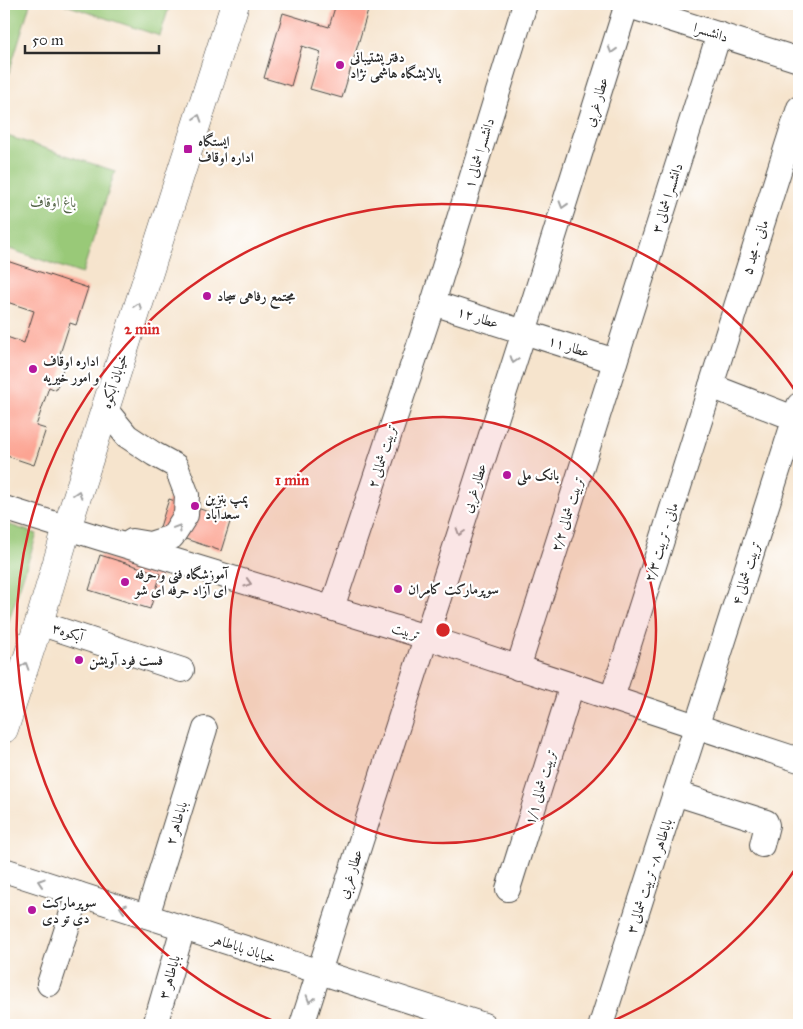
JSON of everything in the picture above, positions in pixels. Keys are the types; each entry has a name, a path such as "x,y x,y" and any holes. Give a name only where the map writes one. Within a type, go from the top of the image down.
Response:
{"main road":[{"name":"خیابان آبکوه","path":"4,729 235,4"}],"street":[{"name":"دانشسرا شمالی ۱","path":"433,303 525,4"},
{"name":"دانشسرا","path":"625,4 799,60"},
{"name":"عطار غربی","path":"302,1025 524,332 625,4"},
{"name":"دانشسرا شمالی ۳","path":"615,361 719,34"},
{"name":"مانی - مجد ۵","path":"711,386 799,108"},
{"name":"عطار ۱۲","path":"433,303 524,332"},
{"name":"تربیت شمالی ۲","path":"332,608 433,303"},
{"name":"عطار ۱۱","path":"524,332 615,361"},
{"name":"تربیت شمالی ۲/۲","path":"518,668 615,361"},
{"path":"711,386 798,415"},
{"name":"مانی - تربیت ۲/۳","path":"612,698 711,386"},
{"path":"4,508 67,528 150,544 172,537 186,515 187,495 176,466 127,436 105,409"},
{"name":"تربیت شمالی ۴","path":"696,726 798,415"},
{"name":"تربیت","path":"67,528 426,637 799,760"},
{"name":"آبکوه۳","path":"39,623 182,670"},
{"name":"تربیت شمالی ۱/۱","path":"508,889 572,685"},
{"name":"باباطاهر ۸- تربیت شمالی ۳","path":"601,1025 696,726"},
{"name":"باباطاهر ۲","path":"147,916 205,729"},
{"path":"675,793 766,822 762,845"},
{"name":"خیابان باباطاهر","path":"4,870 484,1025"},
{"path":"49,984 78,894"},
{"name":"باباطاهر ۳","path":"155,1025 183,928"}],"green space":[{"path":"4,4 30,4 4,89"},
{"path":"63,4 170,4 160,36"},
{"name":"باغ اوقاف","path":"4,135 115,171 82,274 4,247"},
{"path":"4,523 37,534 4,635"}],"building":[{"path":"336,4 370,4 342,98 310,89 321,52 302,46 291,86 264,78 283,13 329,27"},
{"name":"اداره اوقاف و امور خیریه","path":"4,260 88,288 76,325 70,323 58,360 65,362 56,390 49,387 36,426 46,429 34,465 4,455 4,336 24,343 34,311 4,301"},
{"path":"169,499 231,519 221,551 159,530"},
{"name":"آموزشگاه فنی و حرفه ای آزاد حرفه ای شو","path":"100,555 161,574 150,609 89,590"}],"place":[{"name":"دفتر پشتیبانی پالایشگاه هاشمی نژاد","path":"340,65"},
{"name":"ایستگاه اداره اوقاف","path":"188,149"},
{"name":"مجتمع رفاهی سجاد","path":"207,296"},
{"name":"اداره اوقاف و امور خیریه","path":"33,369"},
{"name":"بانک ملی","path":"507,475"},
{"name":"پمپ بنزین سعدآباد","path":"195,506"},
{"name":"آموزشگاه فنی و حرفه ای آزاد حرفه ای شو","path":"125,582"},
{"name":"سوپرمارکت کامران","path":"398,589"},
{"name":"فست فود آویشن","path":"79,660"},
{"name":"سوپرمارکت دی تو دی","path":"32,910"}]}
